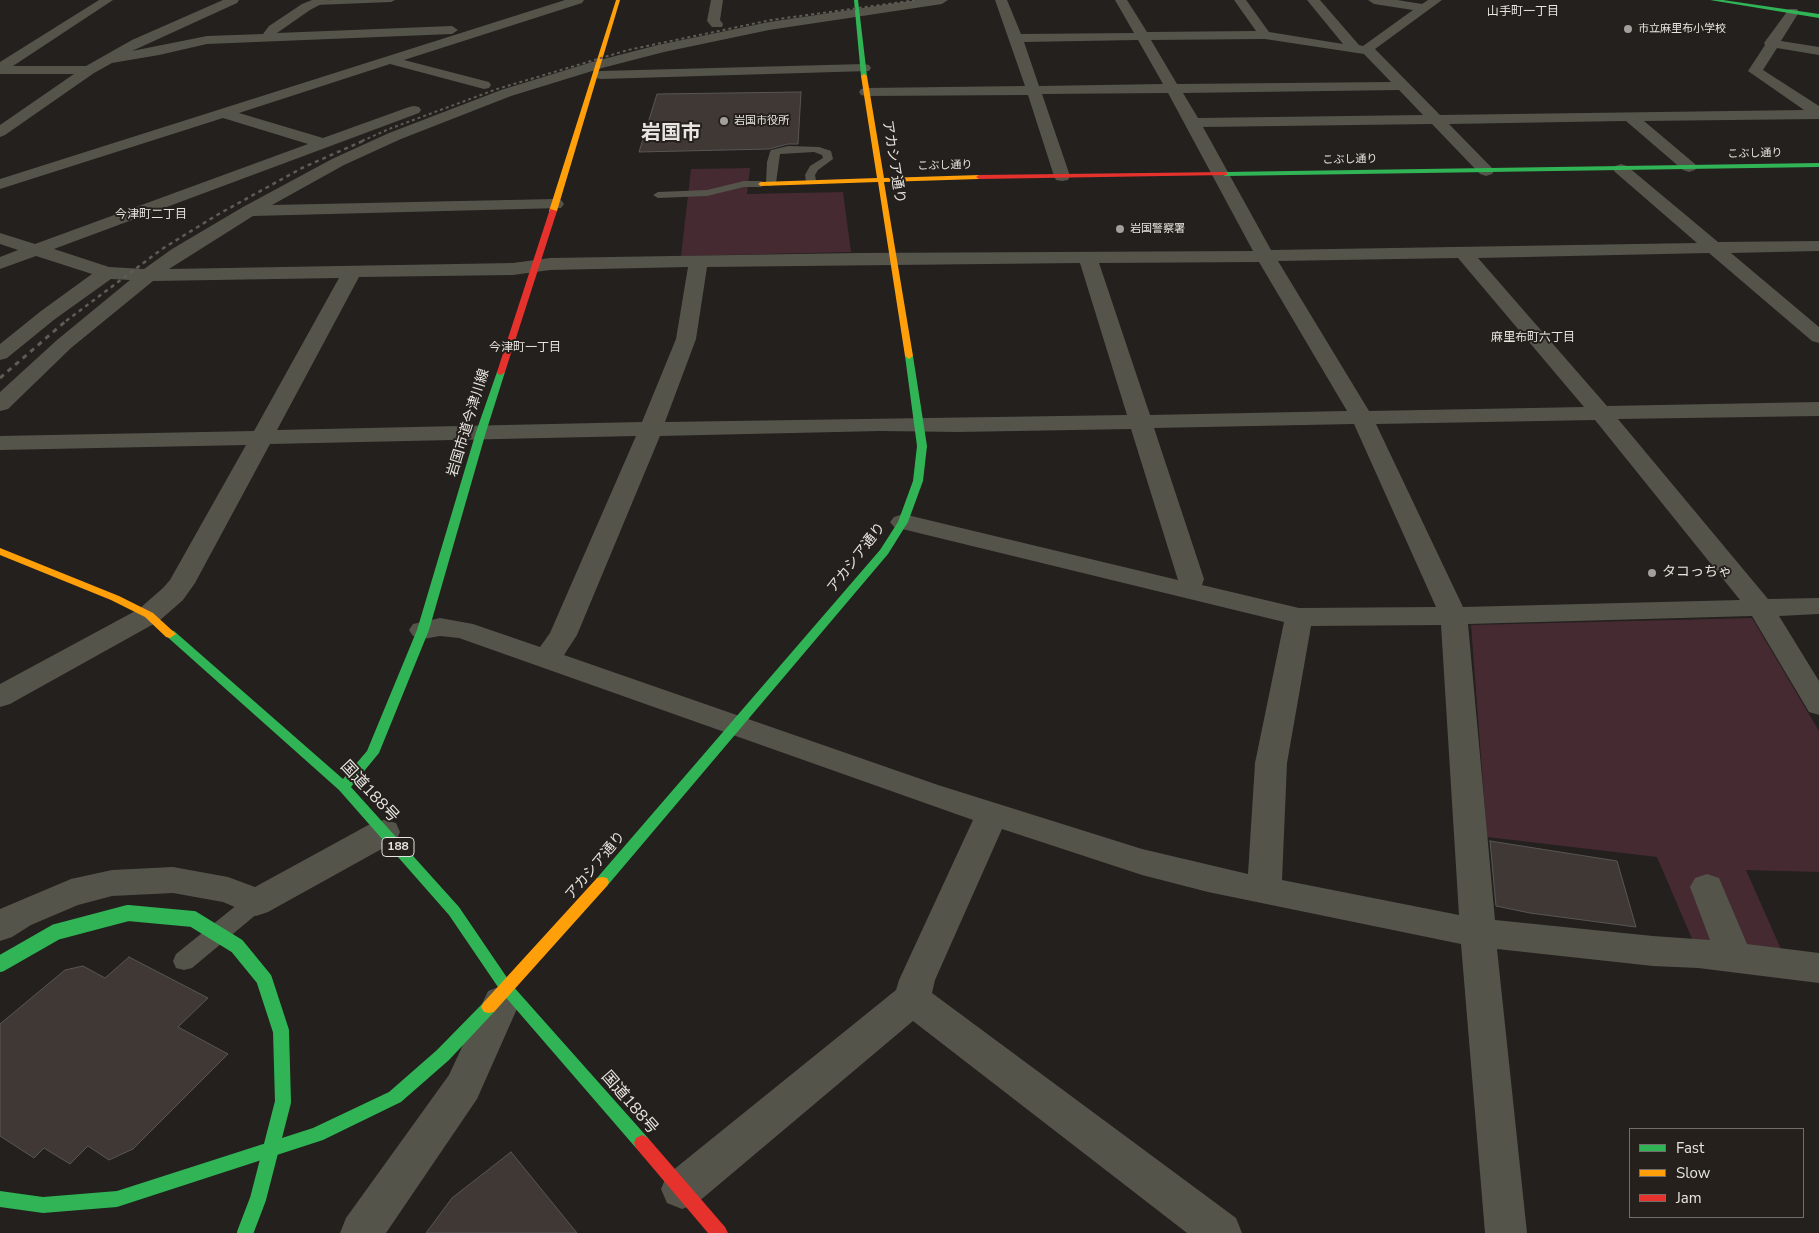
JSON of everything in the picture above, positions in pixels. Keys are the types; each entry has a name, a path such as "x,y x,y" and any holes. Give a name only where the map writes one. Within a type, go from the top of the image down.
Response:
{"main road":[{"name":"岩国市道今津川線","path":"344,787 373,753 423,630 481,432 536,266 618,0"},
{"path":"1713,0 1755,3 1819,16"},
{"name":"アカシア通り","path":"0,1199 42,1204 117,1199 317,1135 394,1097 443,1055 568,922 884,552 903,522 918,481 922,446 894,259 866,92 857,4"},
{"name":"こぶし通り","path":"766,184 811,181 1220,173 1486,171 1819,165"},
{"name":"国道188号","path":"0,551 115,598 149,616 344,787 454,911 507,989 719,1233"},
{"path":"0,964 56,932 128,913 193,918 237,946 264,979 281,1031 283,1084 281,1111 258,1199 245,1233"}],"street":[{"path":"0,69 108,0"},
{"path":"0,132 89,70 137,44 232,0"},
{"path":"534,0 536,8 543,11"},
{"path":"0,184 578,0"},
{"path":"717,0 713,21 717,24"},
{"path":"552,64 598,63 706,49 769,26 872,0"},
{"path":"0,404 64,344 148,275 247,211 338,162 395,136 498,97 717,24 857,4 942,0"},
{"path":"1001,0 1016,38 1062,176"},
{"path":"1122,0 1193,123 1265,256 1362,418 1454,616 1478,933 1506,1233"},
{"path":"1240,0 1265,35"},
{"path":"1313,0 1362,50 1438,120 1486,171"},
{"path":"1374,0 1423,8"},
{"path":"1016,38 1265,35 1362,50 1436,0"},
{"path":"267,37 274,29 306,7 319,2"},
{"path":"1793,12 1755,71 1819,114"},
{"path":"110,59 159,52 207,40 483,30"},
{"path":"1772,43 1819,51"},
{"path":"702,73 706,49"},
{"path":"389,60 484,85"},
{"path":"598,63 702,73 864,68"},
{"path":"0,69 89,70"},
{"path":"457,95 500,80"},
{"path":"866,92 1402,86"},
{"path":"0,263 33,249 430,104"},
{"path":"223,113 322,143"},
{"path":"1193,123 1819,114"},
{"path":"1630,117 1689,167"},
{"path":"1621,168 1819,337"},
{"path":"247,211 555,204"},
{"path":"0,238 107,273 148,275 513,269 536,266 698,262 1265,256 1819,246"},
{"path":"1464,253 1602,414 1761,608 1819,706"},
{"path":"1088,258 1142,421 1190,580 1187,590"},
{"path":"547,658 563,635 651,428 686,339 698,262"},
{"path":"0,697 149,616 173,594 182,583 352,272"},
{"path":"0,354 48,315 107,273"},
{"path":"0,443 651,428 1362,418 1819,409"},
{"path":"903,522 1299,617 1454,616 1819,606"},
{"path":"1264,889 1271,763 1299,617"},
{"path":"423,630 440,627 463,630 992,814 1142,862 1208,879 1478,933 1653,951 1698,953 1819,968"},
{"path":"682,1190 912,1000 918,980 992,814"},
{"path":"0,927 19,915 71,893 112,883 173,880 228,890 256,902 384,832"},
{"path":"1707,886 1735,959"},
{"path":"361,1233 462,1087 507,989"},
{"path":"912,1000 1222,1233"}],"lane":[{"path":"319,2 391,0"},
{"path":"658,195 707,193 744,184 766,184 775,152 788,149 815,149 827,153 828,159 814,168 810,175 811,181"},
{"path":"184,961 256,902"}],"shaded area":[{"path":"750,168 747,194 843,192 851,252 681,256 691,169"},
{"path":"1752,618 1819,731 1819,872 1746,870 1788,965 1698,953 1657,857 1487,837 1471,625"}],"building":[{"name":"岩国市役所","path":"801,92 798,144 788,144 769,149 639,152 657,94"},
{"path":"1490,841 1617,861 1636,927 1530,913 1496,906"},
{"path":"129,957 208,998 178,1027 228,1054 133,1149 109,1160 88,1146 70,1164 44,1148 34,1158 0,1136 0,1024 65,970 83,966 105,978"},
{"path":"511,1152 577,1233 426,1233 452,1198"}],"railway":[{"path":"362,141 497,89 628,50 771,20 917,0"},
{"path":"66,321 162,249 217,215 302,168 365,140"},
{"path":"0,378 67,320"}],"traffic: fast":[{"path":"856,0 864,76"},
{"path":"1713,0 1819,16"},
{"path":"1225,174 1819,165"},
{"path":"602,882 884,552 903,522 918,481 922,446 909,356"},
{"path":"344,787 373,753 423,630 481,432 501,372"},
{"path":"170,634 344,787 454,911 507,989 642,1143"},
{"path":"0,964 56,932 128,913 193,919 237,946 264,979 281,1031 283,1102 258,1199 245,1233"},
{"path":"0,1199 43,1205 117,1199 317,1135 395,1097 443,1055 489,1007"}],"traffic: slow":[{"path":"553,211 618,0"},
{"path":"864,76 909,356"},
{"path":"761,184 979,177"},
{"path":"0,551 115,598 149,615 170,634"},
{"path":"489,1007 602,882"}],"traffic: jam":[{"path":"979,177 1225,174"},
{"path":"501,372 553,211"},
{"path":"642,1143 719,1233"}],"place":[{"name":"市立麻里布小学校","path":"1628,29"},
{"name":"岩国市役所","path":"724,121"},
{"name":"岩国警察署","path":"1120,229"},
{"name":"タコっちゃ","path":"1652,573"}],"district":[{"name":"山手町一丁目","path":"1523,12"},
{"name":"岩国市","path":"671,134"},
{"name":"今津町二丁目","path":"151,215"},
{"name":"麻里布町六丁目","path":"1533,338"},
{"name":"今津町一丁目","path":"525,348"}]}
